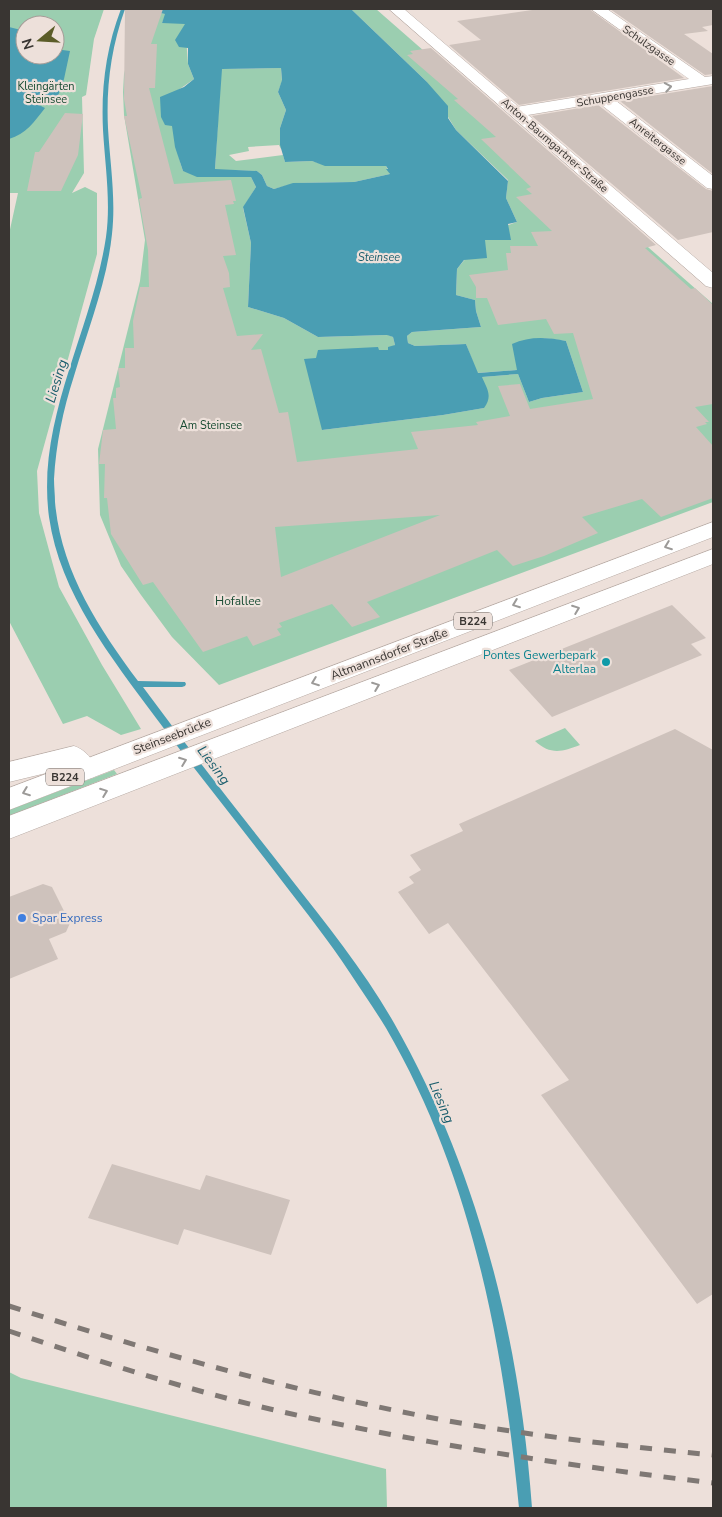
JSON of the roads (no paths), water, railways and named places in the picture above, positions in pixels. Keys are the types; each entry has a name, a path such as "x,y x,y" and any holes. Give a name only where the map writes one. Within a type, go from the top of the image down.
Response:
{"main road":[{"name":"Anton-Baumgartner-Straße","path":"396,9 713,282"},
{"name":"Schulzgasse","path":"598,9 707,81"},
{"name":"Schuppengasse","path":"516,112 707,81"},
{"name":"Anreitergasse","path":"602,98 713,184"},
{"name":"Altmannsdorfer Straße","path":"232,723 713,529"},
{"name":"Altmannsdorfer Straße","path":"232,723 713,556"},
{"name":"Steinseebrücke","path":"79,763 121,756 232,723"},
{"name":"B224","path":"9,828 138,778 232,723"},
{"name":"B224","path":"9,799 79,763"},
{"path":"9,772 79,763"}],"water":[{"name":"Steinsee","path":"162,9 351,9 426,81 448,106 448,118 456,130 508,181 506,198 517,222 508,224 511,240 485,240 487,258 464,260 457,269 456,295 475,300 481,327 412,332 407,336 408,343 415,346 466,344 478,373 517,370 512,344 518,341 538,338 566,341 583,392 542,398 529,402 518,374 482,377 489,396 484,408 322,430 304,359 316,358 318,350 378,347 379,350 388,350 388,347 395,345 393,337 387,335 318,337 284,318 248,307 251,243 243,207 256,187 251,177 197,177 183,171 175,147 172,126 165,125 161,117 160,97 184,87 194,79 188,64 188,48 179,47 175,40 185,24 162,23 165,14 160,13","holes":["281,68 282,80 278,92 286,110 280,128 280,145 285,162 312,161 325,166 386,166 390,174 354,182 293,183 274,189 267,186 262,175 257,171 215,169 222,69"]},
{"path":"9,27 15,28 15,65 65,65 65,50 70,51 58,96 46,96 39,105 45,108 33,123 25,131 9,139"}],"waterway":[{"name":"Liesing","path":"123,9 112,42 107,76 105,111 111,203 109,237 93,307 70,376 53,446 50,482 53,517 59,545 79,597 107,643 180,743 351,966 390,1025 423,1089 451,1156 474,1225 493,1296 508,1367 519,1438 526,1508"},
{"path":"137,684 182,684"}],"railway":[{"path":"9,1306 225,1370 388,1409 510,1431 713,1455"},
{"path":"9,1331 171,1383 237,1401 325,1421 490,1452 601,1469 713,1483"}],"place":[{"name":"Pontes Gewerbepark Alterlaa","path":"606,662"},
{"name":"Spar Express","path":"22,918"}],"park label":[{"name":"Kleingärten Steinsee","path":"46,92"},
{"name":"Am Steinsee","path":"211,425"},
{"name":"Hofallee","path":"238,601"}]}
